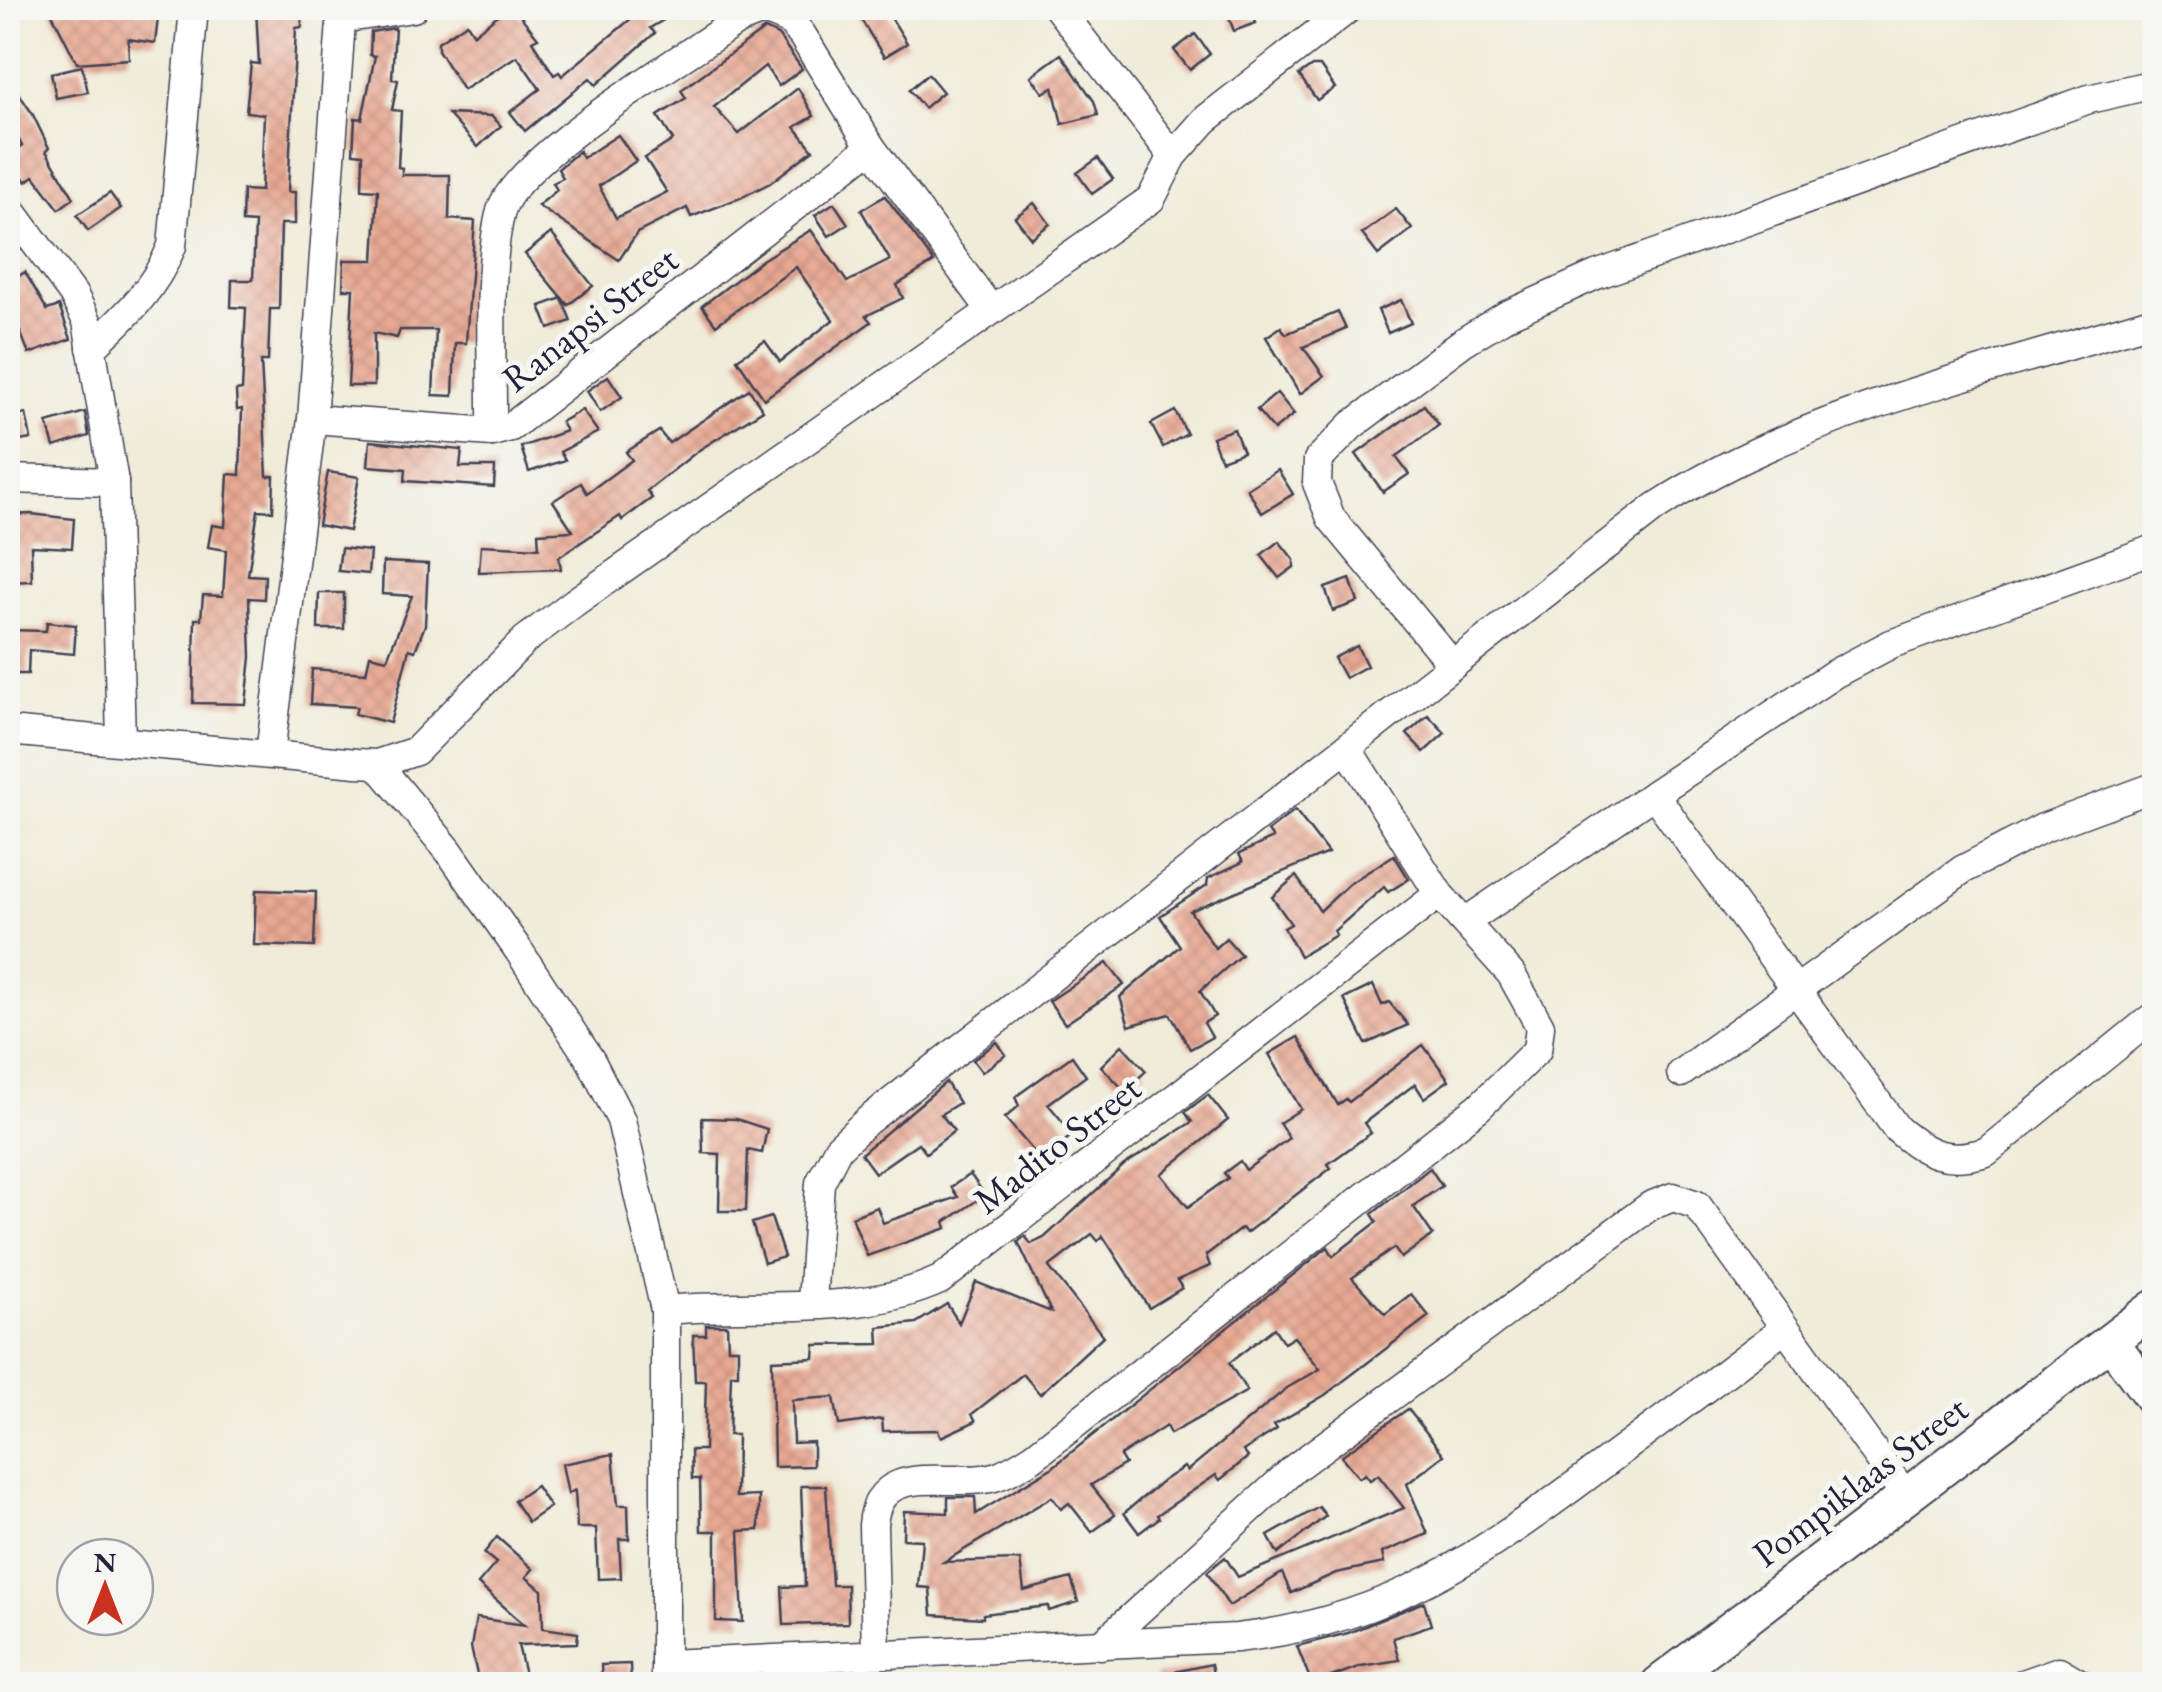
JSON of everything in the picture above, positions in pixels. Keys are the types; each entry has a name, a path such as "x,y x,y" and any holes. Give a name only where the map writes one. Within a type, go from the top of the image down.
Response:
{"street":[{"path":"91,348 133,310 162,272 172,246 194,8"},
{"path":"270,754 312,419 342,13 413,8"},
{"path":"1058,8 1173,156"},
{"path":"8,731 377,764 416,751 524,640 1151,199 1173,156 1235,94 1349,8"},
{"path":"492,432 501,209 513,186 560,144 737,21 765,10 789,20 802,35 871,147 991,310"},
{"path":"1452,663 1332,518 1321,498 1318,460 1352,425 1463,342 1551,294 2089,98 2154,84"},
{"name":"Ranapsi Street","path":"312,419 492,432 526,418 871,147"},
{"path":"8,206 74,294 86,322 114,482 121,740"},
{"path":"812,1302 820,1183 838,1148 1656,506 1748,452 2154,320"},
{"path":"8,479 114,482"},
{"path":"1465,922 1834,674 1891,644 2154,549"},
{"path":"876,1654 873,1525 875,1504 883,1493 907,1482 995,1477 1033,1457 1479,1107 1536,1050 1540,1026 1527,998 1439,894 1347,748"},
{"path":"377,764 449,851 590,1062 622,1120 665,1310 662,1392 666,1674 876,1654 1238,1638 1303,1628 1421,1587 1505,1539 1784,1329"},
{"path":"1681,1073 1796,988 2005,846 2154,787"},
{"path":"1654,794 1897,1129 1938,1157 1960,1159 1986,1152 2154,1016"},
{"name":"Madito Street","path":"665,1310 910,1294 940,1280 1439,894"},
{"path":"1101,1644 1296,1467 1660,1201 1681,1196 1697,1205 1908,1499"},
{"name":"Pompiklaas Street","path":"1659,1684 1908,1499 2154,1308"},
{"path":"2111,1342 2154,1400"},
{"path":"2022,1684 2059,1671 2081,1684"}],"building":[{"path":"49,8 159,10 155,43 128,39 129,59 77,63"},
{"path":"256,8 301,8 302,27 296,28 288,192 295,192 295,224 281,224 279,309 270,309 268,361 261,361 267,476 274,476 273,511 258,510 248,575 265,576 264,599 249,598 251,657 246,704 193,703 195,619 201,619 203,595 223,596 226,550 208,547 212,525 225,527 228,474 240,475 242,409 237,410 236,391 242,390 246,308 231,307 232,280 253,280 255,223 242,222 243,190 261,191 264,114 246,112 251,63 259,64"},
{"path":"507,8 514,8 538,38 532,41 554,75 559,72 562,76 644,8 684,8 650,28 655,33 596,85 590,78 525,131 510,112 540,89 517,56 463,90 438,50 438,42 467,23 474,34"},
{"path":"854,8 885,8 907,43 884,57"},
{"path":"1225,8 1250,8 1256,23 1234,31"},
{"path":"395,28 392,79 398,80 392,110 401,111 398,167 402,168 402,175 450,175 449,219 475,221 466,343 455,343 453,396 433,395 436,330 400,330 397,338 374,333 374,386 348,386 353,289 343,289 344,260 374,260 378,190 362,189 363,154 353,153 355,118 362,119 375,56 370,55 371,32"},
{"path":"765,29 778,35 802,69 779,86 765,66 714,107 739,134 798,88 814,116 795,127 813,150 770,183 740,198 691,217 687,208 637,233 619,260 538,206 557,190 553,183 563,178 558,169 579,151 583,158 618,135 636,161 599,186 616,218 667,192 645,158 673,140 658,116 686,98 681,90"},
{"path":"1195,34 1210,54 1190,70 1174,50"},
{"path":"1061,54 1094,101 1098,115 1062,124 1053,87 1043,93 1031,76"},
{"path":"82,66 88,92 56,98 51,73"},
{"path":"1312,66 1320,66 1335,88 1317,100 1299,75"},
{"path":"928,74 943,92 924,108 909,90"},
{"path":"8,78 32,113 49,148 46,151 74,198 59,209 34,176 26,182 8,156 22,146 8,119"},
{"path":"448,114 492,116 501,126 478,147"},
{"path":"1098,158 1113,179 1092,194 1077,173"},
{"path":"110,193 121,208 88,231 77,215"},
{"path":"885,196 934,262 897,285 903,298 866,316 871,322 764,399 737,359 765,341 780,362 833,320 796,267 716,325 702,306 762,260 811,230 847,282 890,260 861,210"},
{"path":"834,203 848,224 829,236 815,215"},
{"path":"1034,203 1050,224 1031,238 1015,217"},
{"path":"1396,209 1412,229 1378,255 1362,234"},
{"path":"551,233 593,286 568,305 525,254"},
{"path":"25,272 47,310 59,306 71,339 29,354 8,300 8,283"},
{"path":"562,298 571,321 549,329 540,306"},
{"path":"1401,300 1411,323 1388,333 1378,310"},
{"path":"1338,312 1346,329 1303,347 1324,376 1300,394 1266,337 1281,327 1286,334"},
{"path":"608,376 622,397 600,412 587,391"},
{"path":"749,389 763,410 699,450 647,491 652,498 622,520 620,516 559,557 561,569 479,572 481,545 539,548 538,533 573,531 553,501 581,483 587,493 632,460 626,452 659,431 669,443"},
{"path":"1277,393 1294,414 1274,430 1257,410"},
{"path":"1424,405 1439,425 1396,457 1409,474 1383,492 1356,454"},
{"path":"582,410 598,432 560,452 565,460 529,472 521,447 566,431 561,422"},
{"path":"1175,411 1187,434 1163,447 1151,424"},
{"path":"85,412 89,436 54,447 47,423"},
{"path":"26,414 31,439 8,443 8,417"},
{"path":"1234,429 1243,452 1221,460 1212,437"},
{"path":"370,441 462,450 460,467 495,467 494,487 405,481 406,469 368,466"},
{"path":"1278,470 1293,494 1262,513 1247,489"},
{"path":"328,472 359,477 349,531 318,525"},
{"path":"8,515 74,519 72,548 31,546 32,581 8,582"},
{"path":"1279,541 1294,560 1294,567 1279,578 1261,555"},
{"path":"341,548 370,551 368,574 338,571"},
{"path":"383,562 428,564 425,625 415,651 409,649 390,723 355,714 357,707 310,704 312,669 366,673 370,655 387,659 412,596 382,594"},
{"path":"1350,579 1358,602 1333,611 1325,588"},
{"path":"319,593 344,593 344,629 318,629"},
{"path":"47,622 76,625 74,654 29,650 28,674 8,674 8,630 46,631"},
{"path":"1357,646 1367,666 1345,678 1334,658"},
{"path":"1428,715 1445,733 1424,752 1407,734"},
{"path":"1295,810 1328,853 1190,911 1215,948 1226,938 1241,955 1200,991 1215,1016 1204,1023 1212,1037 1190,1049 1170,1014 1129,1026 1120,997 1180,946 1160,916 1207,885 1208,878 1243,862 1239,854 1273,838 1268,831"},
{"path":"1394,855 1409,879 1388,892 1384,887 1334,931 1336,935 1300,956 1284,928 1291,924 1272,897 1296,876 1320,911 1349,884"},
{"path":"256,890 316,892 314,947 254,945"},
{"path":"1107,963 1124,985 1065,1024 1049,1001"},
{"path":"1373,985 1382,1005 1389,1002 1408,1025 1366,1044 1344,999"},
{"path":"1298,1037 1338,1105 1346,1099 1349,1102 1423,1045 1449,1080 1424,1098 1415,1084 1364,1123 1371,1133 1328,1164 1331,1168 1246,1233 1242,1228 1206,1255 1210,1266 1177,1280 1182,1288 1149,1308 1103,1236 1098,1241 1092,1234 1049,1267 1103,1336 1040,1394 1023,1374 972,1414 976,1421 941,1437 938,1430 883,1431 882,1419 839,1425 834,1397 792,1400 793,1443 813,1442 813,1466 774,1467 772,1360 814,1358 815,1345 879,1344 878,1327 916,1323 947,1304 959,1323 976,1282 1051,1312 1018,1242 1025,1236 1031,1244 1044,1238 1124,1165 1192,1122 1185,1112 1208,1095 1228,1120 1161,1174 1188,1207 1228,1178 1224,1173 1240,1161 1246,1170 1289,1138 1279,1123 1301,1109 1269,1054"},
{"path":"997,1042 1006,1055 982,1072 973,1060"},
{"path":"1122,1045 1146,1071 1125,1091 1101,1066"},
{"path":"1072,1056 1086,1076 1048,1104 1073,1134 1042,1161 1005,1118 1019,1106 1015,1097"},
{"path":"946,1082 959,1103 941,1114 954,1131 926,1153 918,1143 875,1173 861,1154"},
{"path":"702,1118 736,1119 767,1129 762,1153 748,1150 746,1211 719,1211 720,1154 703,1153"},
{"path":"1430,1168 1442,1186 1413,1206 1433,1235 1401,1258 1394,1248 1352,1278 1385,1314 1411,1294 1429,1316 1325,1395 1274,1425 1277,1429 1243,1451 1248,1457 1220,1480 1216,1475 1157,1515 1159,1518 1139,1533 1124,1513 1164,1480 1184,1467 1187,1471 1287,1388 1320,1369 1294,1337 1284,1343 1274,1328 1229,1363 1247,1391 1170,1434 1166,1426 1120,1456 1125,1464 1091,1485 1115,1515 1092,1532 1069,1503 1061,1509 1052,1497 944,1562 1020,1560 1024,1591 1071,1578 1078,1602 1049,1611 1048,1606 983,1614 983,1618 932,1615 930,1588 918,1587 922,1540 903,1539 904,1511 948,1513 948,1497 975,1497 976,1514 1053,1467 1328,1247 1333,1256 1377,1222 1372,1214"},
{"path":"970,1174 985,1195 945,1222 947,1228 867,1256 852,1217 877,1207 883,1223 958,1197 951,1187"},
{"path":"771,1217 784,1257 764,1263 752,1223"},
{"path":"706,1325 727,1325 728,1348 738,1348 738,1374 731,1374 729,1435 737,1435 736,1497 759,1496 759,1530 739,1531 743,1622 716,1621 716,1531 701,1531 700,1479 692,1479 691,1450 704,1450 706,1381 695,1381 693,1335 706,1335"},
{"path":"1408,1409 1444,1455 1407,1484 1428,1534 1382,1553 1384,1563 1336,1573 1291,1593 1282,1573 1229,1606 1207,1572 1225,1557 1238,1577 1404,1508 1378,1475 1370,1480 1365,1474 1359,1478 1341,1456"},
{"path":"613,1454 618,1505 628,1505 629,1539 619,1539 621,1578 598,1579 596,1528 577,1528 575,1490 568,1494 562,1464"},
{"path":"536,1486 550,1507 528,1522 514,1501"},
{"path":"801,1486 826,1486 832,1585 847,1585 848,1623 784,1625 782,1587 805,1586"},
{"path":"1319,1507 1326,1516 1278,1554 1268,1536"},
{"path":"497,1537 533,1569 526,1577 542,1590 543,1628 578,1633 577,1643 518,1645 527,1684 479,1684 471,1647 476,1618 525,1625 478,1584 496,1563 484,1553"},
{"path":"1424,1602 1431,1625 1393,1638 1399,1660 1361,1666 1312,1684 1297,1646 1348,1633"},
{"path":"630,1664 631,1684 602,1684 601,1665"},
{"path":"1211,1664 1215,1684 1156,1684 1155,1676"}]}
